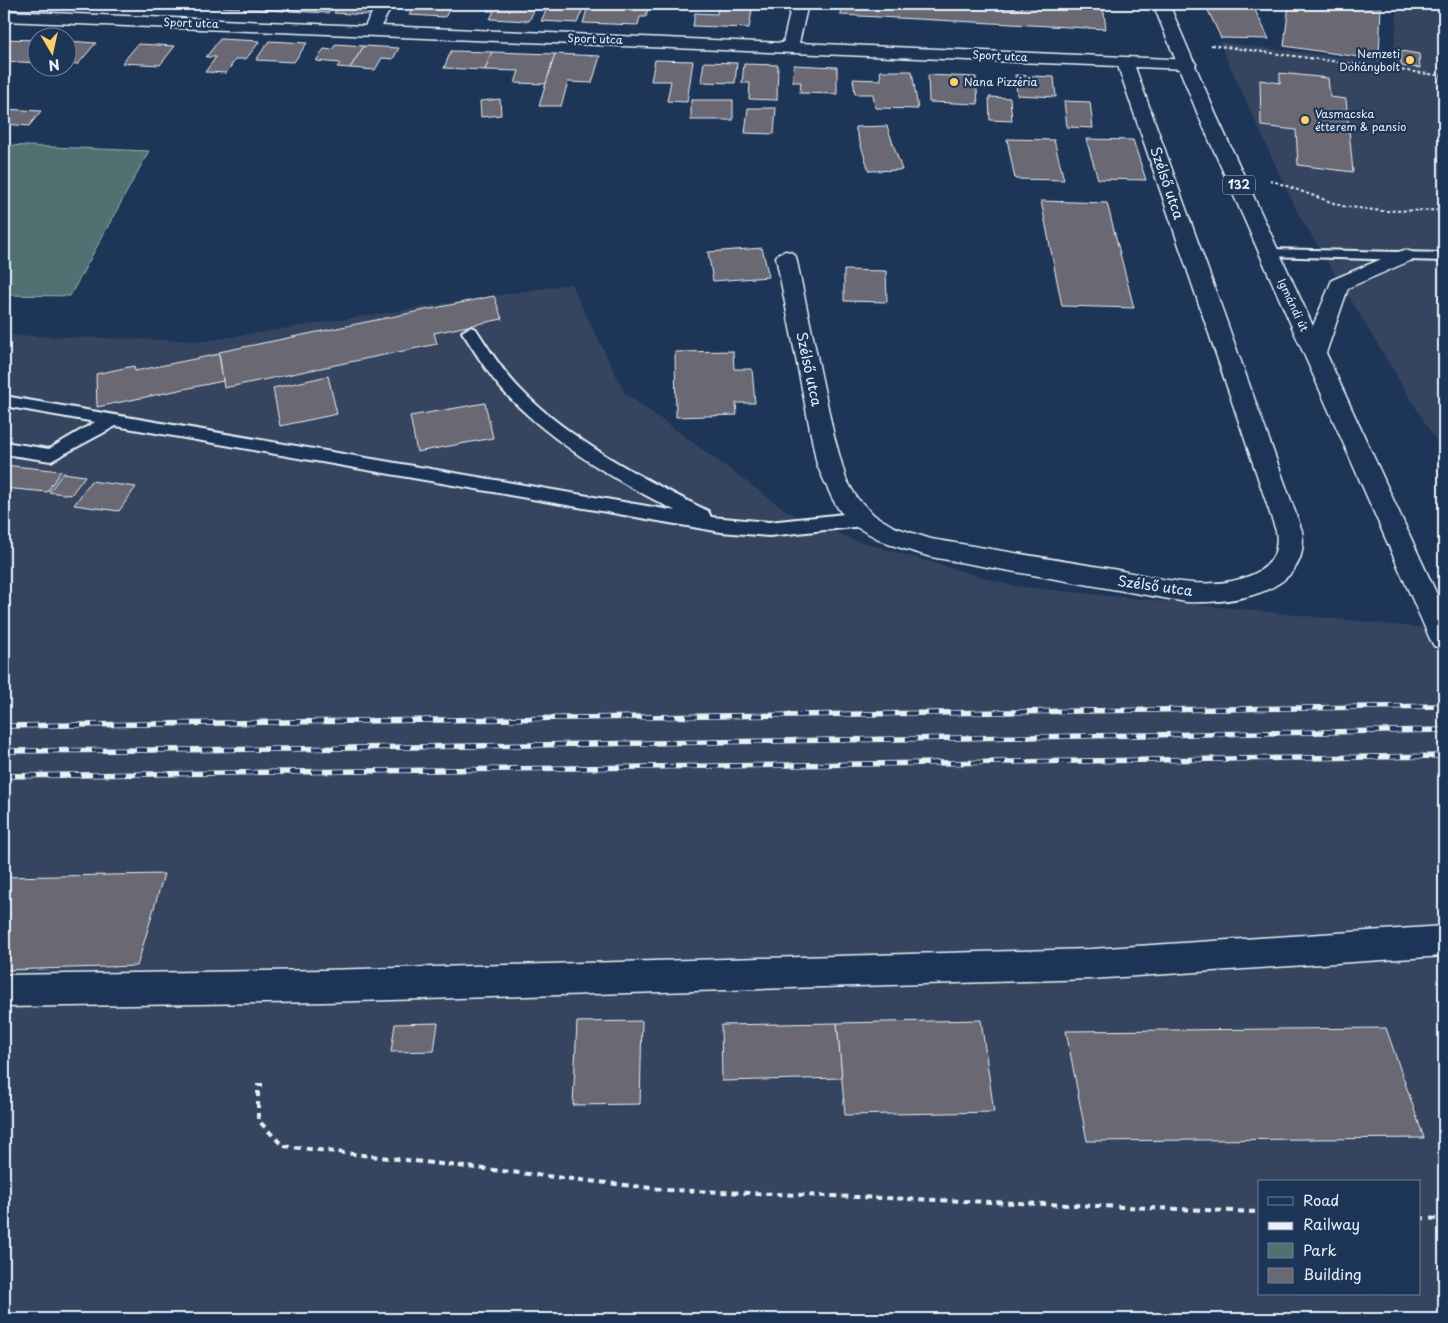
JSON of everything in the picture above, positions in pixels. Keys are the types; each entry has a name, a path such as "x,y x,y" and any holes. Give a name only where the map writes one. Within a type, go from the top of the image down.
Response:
{"street":[{"path":"371,30 385,4"},
{"path":"790,47 800,4"},
{"name":"Igmándi út","path":"1161,4 1208,117 1444,640"},
{"name":"Sport utca","path":"4,16 1187,64"},
{"name":"Szélső utca","path":"786,258 828,461 848,504 863,519 899,539 930,548 1186,592 1231,591 1267,578 1281,568 1288,558 1291,544 1289,531 1125,62"},
{"path":"1315,352 1339,284 1404,256"},
{"path":"4,991 324,986 1091,964 1444,941"}],"lane":[{"path":"1270,253 1444,257"},
{"path":"470,332 496,371 519,398 544,418 634,480 721,525"},
{"path":"4,401 721,525 770,529 863,519"},
{"path":"4,448 51,455 113,420"}],"path":[{"path":"1208,45 1444,76"},
{"path":"1264,178 1342,206 1382,211 1444,210"},
{"path":"263,1085 258,1085 258,1120 283,1146 668,1190 1258,1212"},
{"path":"1420,1218 1444,1219"}],"shaded area":[{"path":"1398,4 1444,4 1444,454 1296,210 1219,42 1393,64"},
{"path":"571,284 625,393 788,512 854,540 1013,586 1444,630 1444,1319 4,1319 4,335 204,341"}],"green space":[{"path":"4,145 149,151 70,296 4,295"}],"building":[{"path":"137,4 185,4 182,6"},
{"path":"203,4 242,4 239,8 201,6"},
{"path":"252,4 289,4 284,11 248,9"},
{"path":"294,4 334,4 328,13 289,11"},
{"path":"340,4 375,4 368,15 334,13"},
{"path":"416,4 453,4 445,17 409,15"},
{"path":"491,4 537,4 529,21 490,19 494,11 487,11"},
{"path":"553,4 585,4 577,23 541,21 548,6 552,7"},
{"path":"719,4 753,4 749,28 693,26 695,13 717,14"},
{"path":"842,4 940,4 1022,9 1022,4 1103,5 1106,29 841,15"},
{"path":"1205,4 1252,4 1269,39 1221,38"},
{"path":"1289,4 1381,4 1379,60 1284,46"},
{"path":"588,6 648,8 646,17 640,17 638,25 583,23"},
{"path":"4,39 28,40 28,62 4,61"},
{"path":"220,39 260,41 246,59 236,59 226,73 205,72 216,57 206,57"},
{"path":"269,41 307,43 294,62 256,60"},
{"path":"78,42 96,43 78,64"},
{"path":"138,44 175,46 160,65 122,63"},
{"path":"336,44 364,46 350,68 337,67 340,63 316,61 324,49 332,50"},
{"path":"364,46 399,48 393,59 382,58 375,70 350,68"},
{"path":"451,51 492,52 485,70 444,68"},
{"name":"Nemzeti Dohánybolt","path":"1401,51 1419,54 1420,68 1401,66"},
{"path":"492,52 555,54 546,84 515,83 519,71 485,70"},
{"path":"555,54 600,56 592,83 568,82 561,106 539,106"},
{"path":"655,60 693,61 687,102 667,101 671,81 651,81"},
{"path":"704,62 737,63 735,83 701,82"},
{"path":"744,64 778,65 777,100 749,99 750,83 742,83"},
{"path":"794,65 837,67 837,94 800,93 801,82 793,82"},
{"path":"880,71 912,71 918,109 875,108 873,94 855,94 853,79 881,80"},
{"path":"1280,73 1328,78 1330,97 1346,99 1353,172 1298,165 1296,130 1261,126 1260,80 1280,83"},
{"path":"928,75 976,77 978,104 929,102"},
{"path":"1015,75 1054,77 1056,97 1017,95"},
{"path":"989,97 1010,98 1012,121 990,120"},
{"path":"500,99 501,115 481,117 480,101"},
{"path":"691,100 733,100 733,120 691,120"},
{"path":"1064,101 1090,102 1093,128 1067,127"},
{"path":"748,108 776,108 774,134 745,133"},
{"path":"4,109 41,111 29,126 4,124"},
{"path":"887,126 902,170 869,171 855,127"},
{"path":"1007,139 1054,140 1064,180 1015,179"},
{"path":"1086,139 1133,140 1146,180 1098,179"},
{"path":"1041,201 1107,203 1134,308 1062,306"},
{"path":"762,248 769,277 713,281 708,252"},
{"path":"844,270 886,271 887,302 844,301"},
{"path":"494,296 502,319 434,333 437,344 224,388 219,352"},
{"path":"733,351 734,369 752,369 755,403 736,403 737,415 676,417 675,352"},
{"path":"219,354 223,381 97,407 96,374 134,366 135,371"},
{"path":"328,376 337,414 280,426 273,388"},
{"path":"485,403 493,438 417,452 410,416"},
{"path":"4,465 61,471 47,492 4,488"},
{"path":"63,473 85,476 71,495 49,492"},
{"path":"91,481 136,487 119,511 74,505"},
{"path":"164,874 137,966 4,970 4,877"},
{"path":"981,1020 994,1112 845,1115 837,1023"},
{"path":"642,1021 640,1104 573,1105 577,1022"},
{"path":"438,1023 434,1051 391,1052 395,1024"},
{"path":"837,1023 842,1078 722,1081 721,1025"},
{"path":"1386,1028 1424,1138 1087,1141 1066,1031"}],"railway":[{"path":"4,726 1444,706"},
{"path":"4,751 290,749 1444,730"},
{"path":"4,776 1444,756"}],"place":[{"name":"Nemzeti Dohánybolt","path":"1410,60"},
{"name":"Nana Pizzéria","path":"954,82"},
{"name":"Vasmacska étterem & pansio","path":"1305,120"}]}
